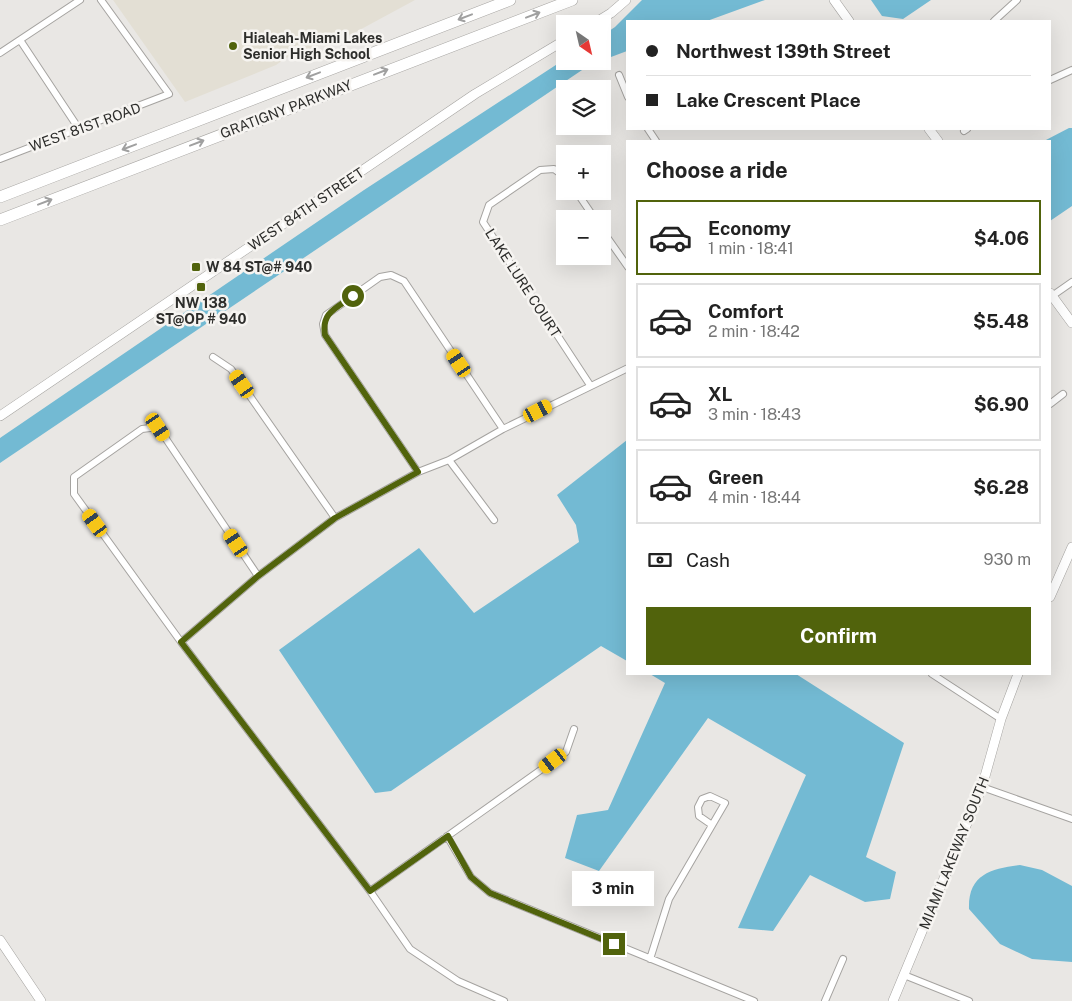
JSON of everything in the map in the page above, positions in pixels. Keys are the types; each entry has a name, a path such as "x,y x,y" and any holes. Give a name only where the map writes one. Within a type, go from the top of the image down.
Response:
{"highway":[{"name":"GRATIGNY PARKWAY","path":"0,197 510,0"},
{"name":"GRATIGNY PARKWAY","path":"0,220 572,0"}],"street":[{"path":"0,53 80,0"},
{"name":"WEST 81ST ROAD","path":"0,159 169,94 101,0"},
{"path":"609,15 626,0"},
{"path":"834,0 848,20"},
{"path":"995,20 1017,0"},
{"path":"20,40 79,129"},
{"name":"WEST 84TH STREET","path":"0,416 475,94 556,45"},
{"path":"1051,80 1072,70"},
{"path":"619,75 626,92"},
{"name":"LAKE LURE COURT","path":"556,170 540,170 489,204 483,222 590,385"},
{"path":"611,243 626,265"},
{"path":"418,472 325,335 323,324 326,315 380,277 392,275 404,281 503,429"},
{"path":"1072,282 1051,294 1072,323"},
{"path":"213,357 232,369 335,518"},
{"path":"181,642 258,576 335,518 418,472 449,460 503,429 626,369"},
{"path":"1051,403 1063,394"},
{"path":"258,576 158,427 142,429 74,477 74,494 181,642 370,891 410,948 458,981 504,1001"},
{"path":"449,460 494,520"},
{"path":"1051,595 1072,547"},
{"path":"934,675 1001,719"},
{"name":"MIAMI LAKEWAY SOUTH","path":"893,1001 982,787 1001,719 1018,675"},
{"path":"370,891 566,752 574,729"},
{"path":"982,787 1072,819"},
{"path":"650,959 669,899 712,825 725,802 710,796 702,799 698,807 700,816 712,825"},
{"path":"448,836 471,877 490,893 754,1001"},
{"path":"0,940 37,1000"},
{"path":"825,1001 843,959"},
{"path":"904,975 969,1001"}],"shaded area":[{"name":"Hialeah-Miami Lakes Senior High School","path":"113,0 415,0 354,33 286,58 276,65 185,102"}],"water":[{"path":"642,0 765,0 710,20 626,20 626,51 611,57 611,30"},
{"path":"871,0 931,0 903,19 882,16"},
{"path":"556,65 556,70 582,70 567,80 556,80 556,88 0,463 0,438 364,190"},
{"path":"1072,128 1072,206 1051,220 1051,140 1046,140"},
{"path":"626,441 626,660 601,646 391,791 375,793 279,650 419,548 474,613 579,542 576,525 557,495"},
{"path":"652,675 798,675 904,743 866,857 896,872 890,899 865,902 810,875 773,931 738,928 806,775 708,718 599,871 565,858 577,815 608,810 665,683"},
{"path":"1020,865 1042,870 1072,886 1072,962 1032,959 1000,944 969,909 972,888 983,875 991,871"}],"place":[{"name":"Hialeah-Miami Lakes Senior High School","path":"233,46"},
{"name":"W 84 ST@# 940","path":"196,267"},
{"name":"NW 138 ST@OP # 940","path":"201,287"}],"route":[{"path":"353,296 326,315 323,324 325,335 418,472 335,518 258,576 181,642 370,891 448,836 471,877 490,893 614,944"}]}
